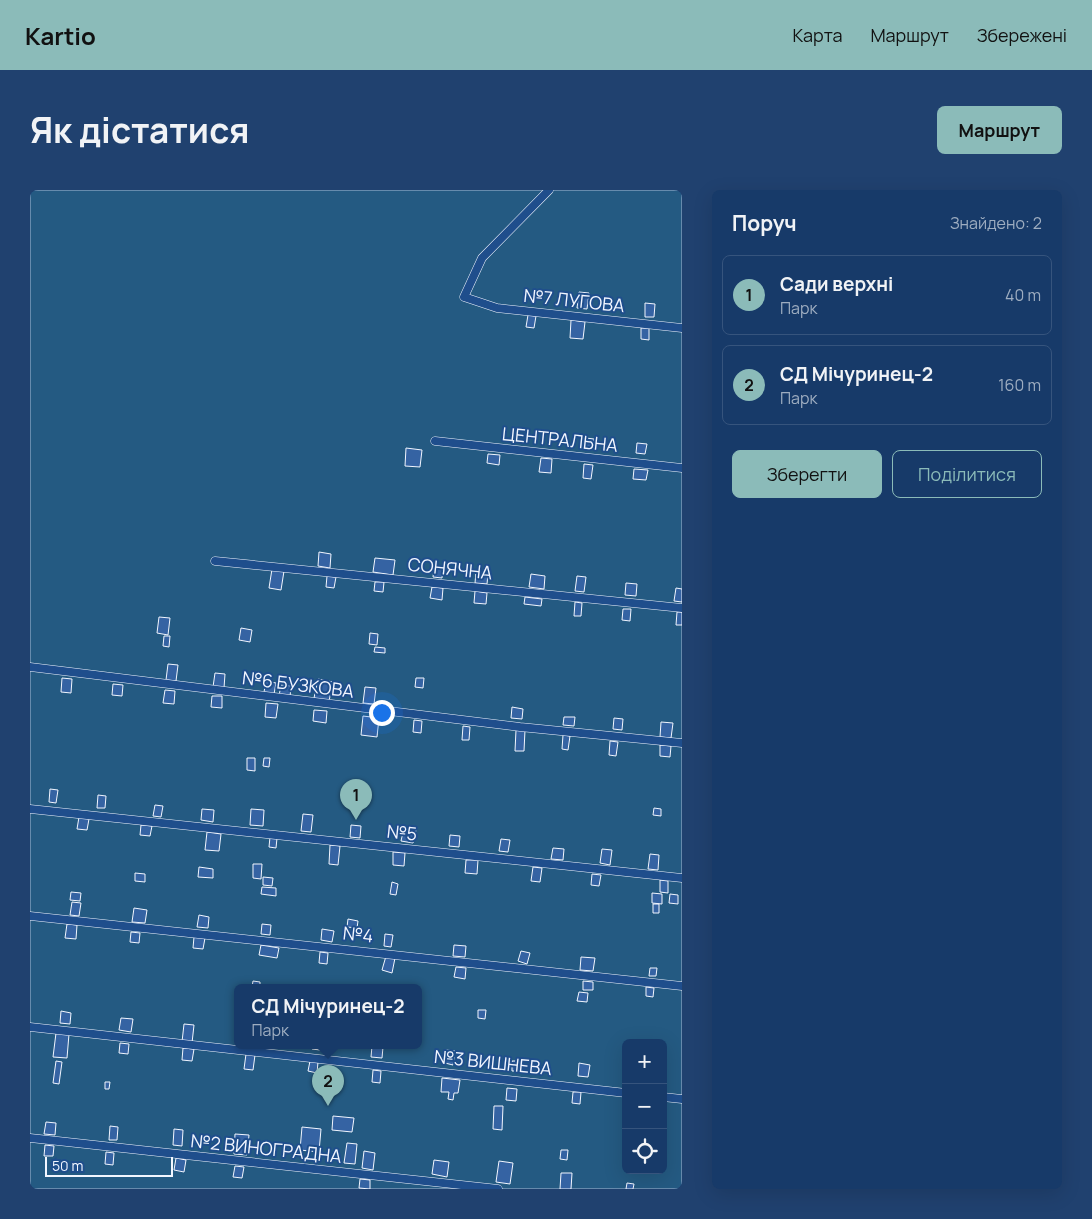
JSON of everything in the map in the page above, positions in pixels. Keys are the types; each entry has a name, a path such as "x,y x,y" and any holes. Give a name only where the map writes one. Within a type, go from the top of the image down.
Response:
{"lane":[{"name":"№7 ЛУГОВА","path":"549,190 482,258 464,297 497,308 682,328"},
{"name":"ЦЕНТРАЛЬНА","path":"435,441 682,468"},
{"name":"СОНЯЧНА","path":"215,561 682,608"},
{"name":"№6 БУЗКОВА","path":"30,668 511,726 682,743"},
{"name":"№5","path":"30,809 682,878"},
{"name":"№4","path":"30,916 682,986"},
{"name":"№3 ВИШНЕВА","path":"30,1027 622,1093"},
{"path":"667,1097 682,1099"},
{"name":"№2 ВИНОГРАДНА","path":"30,1138 498,1189"}],"shaded area":[{"path":"30,190 682,190 682,1189 30,1189"}],"building":[{"path":"579,292 589,293 587,309 577,308"},
{"path":"645,303 655,304 654,317 645,317"},
{"path":"528,315 536,316 534,328 526,327"},
{"path":"571,320 585,322 583,339 570,338"},
{"path":"641,328 649,328 649,340 641,339"},
{"path":"586,438 594,439 593,448 585,448"},
{"path":"637,443 647,444 645,454 636,453"},
{"path":"406,448 422,450 420,467 405,466"},
{"path":"488,454 500,455 499,465 487,463"},
{"path":"541,458 552,459 551,473 539,472"},
{"path":"584,464 593,465 591,479 583,478"},
{"path":"634,469 648,470 646,480 633,479"},
{"path":"319,552 331,554 330,568 318,566"},
{"path":"375,558 395,560 393,575 373,572"},
{"path":"434,567 443,569 442,578 433,577"},
{"path":"272,569 284,571 281,590 269,588"},
{"path":"476,572 488,574 487,584 475,583"},
{"path":"531,574 545,576 544,589 529,587"},
{"path":"327,576 336,577 334,588 326,587"},
{"path":"577,576 586,577 584,592 575,591"},
{"path":"375,582 384,582 383,592 374,591"},
{"path":"626,583 637,584 636,596 625,595"},
{"path":"432,587 443,588 442,600 430,598"},
{"path":"676,588 682,589 682,602 674,601"},
{"path":"475,591 487,593 486,604 474,603"},
{"path":"525,597 542,599 541,606 524,604"},
{"path":"575,602 582,603 581,616 574,616"},
{"path":"623,609 631,609 630,621 622,620"},
{"path":"677,612 682,612 682,625 676,625"},
{"path":"159,617 170,618 168,635 157,633"},
{"path":"241,628 252,630 250,642 239,640"},
{"path":"370,633 378,634 377,645 369,644"},
{"path":"164,636 170,636 169,647 163,646"},
{"path":"375,647 385,648 385,653 374,652"},
{"path":"168,664 178,665 176,681 166,680"},
{"path":"215,673 225,674 224,688 213,687"},
{"path":"62,678 72,679 71,693 61,692"},
{"path":"416,678 424,678 423,688 415,687"},
{"path":"318,679 333,682 329,701 314,698"},
{"path":"266,681 276,683 274,694 264,692"},
{"path":"113,684 123,685 122,696 112,695"},
{"path":"281,685 291,686 290,697 279,696"},
{"path":"365,687 376,688 374,704 363,703"},
{"path":"165,690 175,691 174,704 163,703"},
{"path":"212,696 222,696 222,708 211,707"},
{"path":"266,703 278,704 276,718 265,717"},
{"path":"512,707 523,709 522,719 511,718"},
{"path":"314,710 327,711 326,723 313,721"},
{"path":"363,716 379,718 377,737 361,735"},
{"path":"564,717 575,717 574,726 563,725"},
{"path":"614,718 623,719 622,730 613,729"},
{"path":"414,720 422,721 421,733 413,732"},
{"path":"661,722 673,723 671,738 660,737"},
{"path":"463,726 470,727 469,740 462,740"},
{"path":"516,730 525,730 524,751 515,751"},
{"path":"563,735 570,736 568,750 562,749"},
{"path":"610,741 618,742 616,756 609,755"},
{"path":"660,745 671,746 670,757 660,756"},
{"path":"247,758 255,758 255,771 247,770"},
{"path":"264,758 270,758 269,767 263,766"},
{"path":"50,789 58,790 56,803 49,802"},
{"path":"98,795 106,796 105,808 97,808"},
{"path":"155,805 163,806 161,817 153,816"},
{"path":"654,808 661,809 661,816 653,815"},
{"path":"202,809 214,810 213,822 201,820"},
{"path":"251,809 264,810 263,826 250,825"},
{"path":"303,814 313,815 311,832 301,831"},
{"path":"79,817 89,819 87,830 77,829"},
{"path":"141,825 152,826 150,836 140,835"},
{"path":"351,825 361,826 360,838 350,837"},
{"path":"404,828 416,830 413,843 401,841"},
{"path":"207,832 221,834 219,851 205,850"},
{"path":"450,835 460,836 459,847 449,846"},
{"path":"270,837 277,838 276,848 269,847"},
{"path":"501,839 510,840 508,852 499,851"},
{"path":"330,845 340,846 338,865 329,864"},
{"path":"553,848 564,849 563,860 551,859"},
{"path":"602,849 612,850 610,865 600,863"},
{"path":"393,852 405,853 404,866 393,865"},
{"path":"650,854 659,855 658,870 648,869"},
{"path":"466,860 478,860 477,874 465,873"},
{"path":"253,864 262,864 261,879 253,878"},
{"path":"199,867 213,869 213,878 198,877"},
{"path":"533,867 542,868 540,882 531,881"},
{"path":"135,873 145,874 145,882 135,881"},
{"path":"592,874 601,875 599,886 591,885"},
{"path":"263,877 273,878 272,886 263,885"},
{"path":"660,880 668,881 668,893 660,892"},
{"path":"392,882 398,884 396,895 390,894"},
{"path":"262,887 276,888 276,896 261,894"},
{"path":"71,892 81,893 80,901 70,900"},
{"path":"652,893 662,894 662,904 652,903"},
{"path":"670,894 678,895 678,904 669,903"},
{"path":"72,902 81,903 79,916 70,915"},
{"path":"653,904 659,904 659,913 653,913"},
{"path":"134,908 147,910 145,923 132,922"},
{"path":"199,915 209,917 208,928 197,927"},
{"path":"348,919 358,921 357,928 347,927"},
{"path":"67,924 77,925 76,939 65,938"},
{"path":"262,924 271,925 270,935 261,934"},
{"path":"322,929 334,931 332,942 321,940"},
{"path":"131,932 140,933 139,943 130,942"},
{"path":"385,934 393,935 391,947 384,946"},
{"path":"194,937 205,938 203,949 193,948"},
{"path":"261,945 279,948 277,958 259,955"},
{"path":"454,945 466,946 465,957 453,956"},
{"path":"521,951 530,953 527,964 518,961"},
{"path":"320,952 328,953 327,964 319,963"},
{"path":"386,956 395,958 392,973 382,970"},
{"path":"581,957 595,958 593,971 580,970"},
{"path":"456,967 466,968 465,979 454,977"},
{"path":"650,968 657,968 656,976 649,976"},
{"path":"253,981 260,982 260,984 252,984"},
{"path":"583,981 593,982 593,990 583,990"},
{"path":"646,987 654,988 653,997 646,996"},
{"path":"579,992 588,993 587,1002 577,1001"},
{"path":"478,1010 486,1010 485,1019 478,1018"},
{"path":"61,1011 71,1013 70,1024 60,1023"},
{"path":"121,1018 133,1019 131,1032 119,1030"},
{"path":"184,1024 194,1025 192,1043 182,1042"},
{"path":"56,1033 69,1034 67,1058 53,1057"},
{"path":"120,1043 129,1044 128,1054 119,1053"},
{"path":"183,1048 194,1049 192,1061 182,1060"},
{"path":"372,1049 383,1049 382,1058 371,1057"},
{"path":"446,1050 455,1051 453,1065 445,1063"},
{"path":"246,1054 255,1055 253,1070 244,1069"},
{"path":"56,1061 62,1062 59,1084 53,1083"},
{"path":"310,1061 318,1062 317,1073 308,1071"},
{"path":"512,1061 519,1061 518,1071 512,1071"},
{"path":"579,1063 590,1065 588,1077 578,1076"},
{"path":"373,1070 381,1071 380,1083 372,1082"},
{"path":"442,1078 460,1080 458,1093 454,1093 453,1100 448,1099 449,1092 441,1092"},
{"path":"105,1082 110,1082 109,1089 105,1089"},
{"path":"507,1088 517,1089 516,1101 506,1100"},
{"path":"573,1092 581,1092 580,1104 572,1103"},
{"path":"494,1106 503,1106 502,1130 493,1129"},
{"path":"333,1116 354,1118 352,1132 332,1130"},
{"path":"46,1122 56,1123 55,1135 44,1134"},
{"path":"110,1126 118,1127 117,1140 109,1140"},
{"path":"302,1127 321,1129 319,1152 300,1150"},
{"path":"174,1129 183,1130 182,1146 173,1145"},
{"path":"235,1134 249,1135 247,1155 234,1154"},
{"path":"347,1143 357,1144 355,1164 344,1163"},
{"path":"45,1145 54,1146 53,1156 44,1156"},
{"path":"561,1150 568,1150 567,1160 560,1159"},
{"path":"364,1151 375,1153 373,1170 362,1168"},
{"path":"106,1152 114,1153 113,1165 105,1164"},
{"path":"176,1158 186,1160 184,1172 174,1170"},
{"path":"434,1160 449,1162 447,1177 432,1174"},
{"path":"499,1161 513,1163 510,1184 496,1182"},
{"path":"235,1166 244,1167 242,1178 233,1177"},
{"path":"561,1173 572,1173 571,1189 560,1189"},
{"path":"360,1179 370,1180 370,1189 359,1188"},
{"path":"627,1183 634,1184 633,1189 626,1189"}],"place":[{"name":"Сади верхні","path":"356,820"},
{"name":"СД Мічуринец-2","path":"328,1106"}]}
